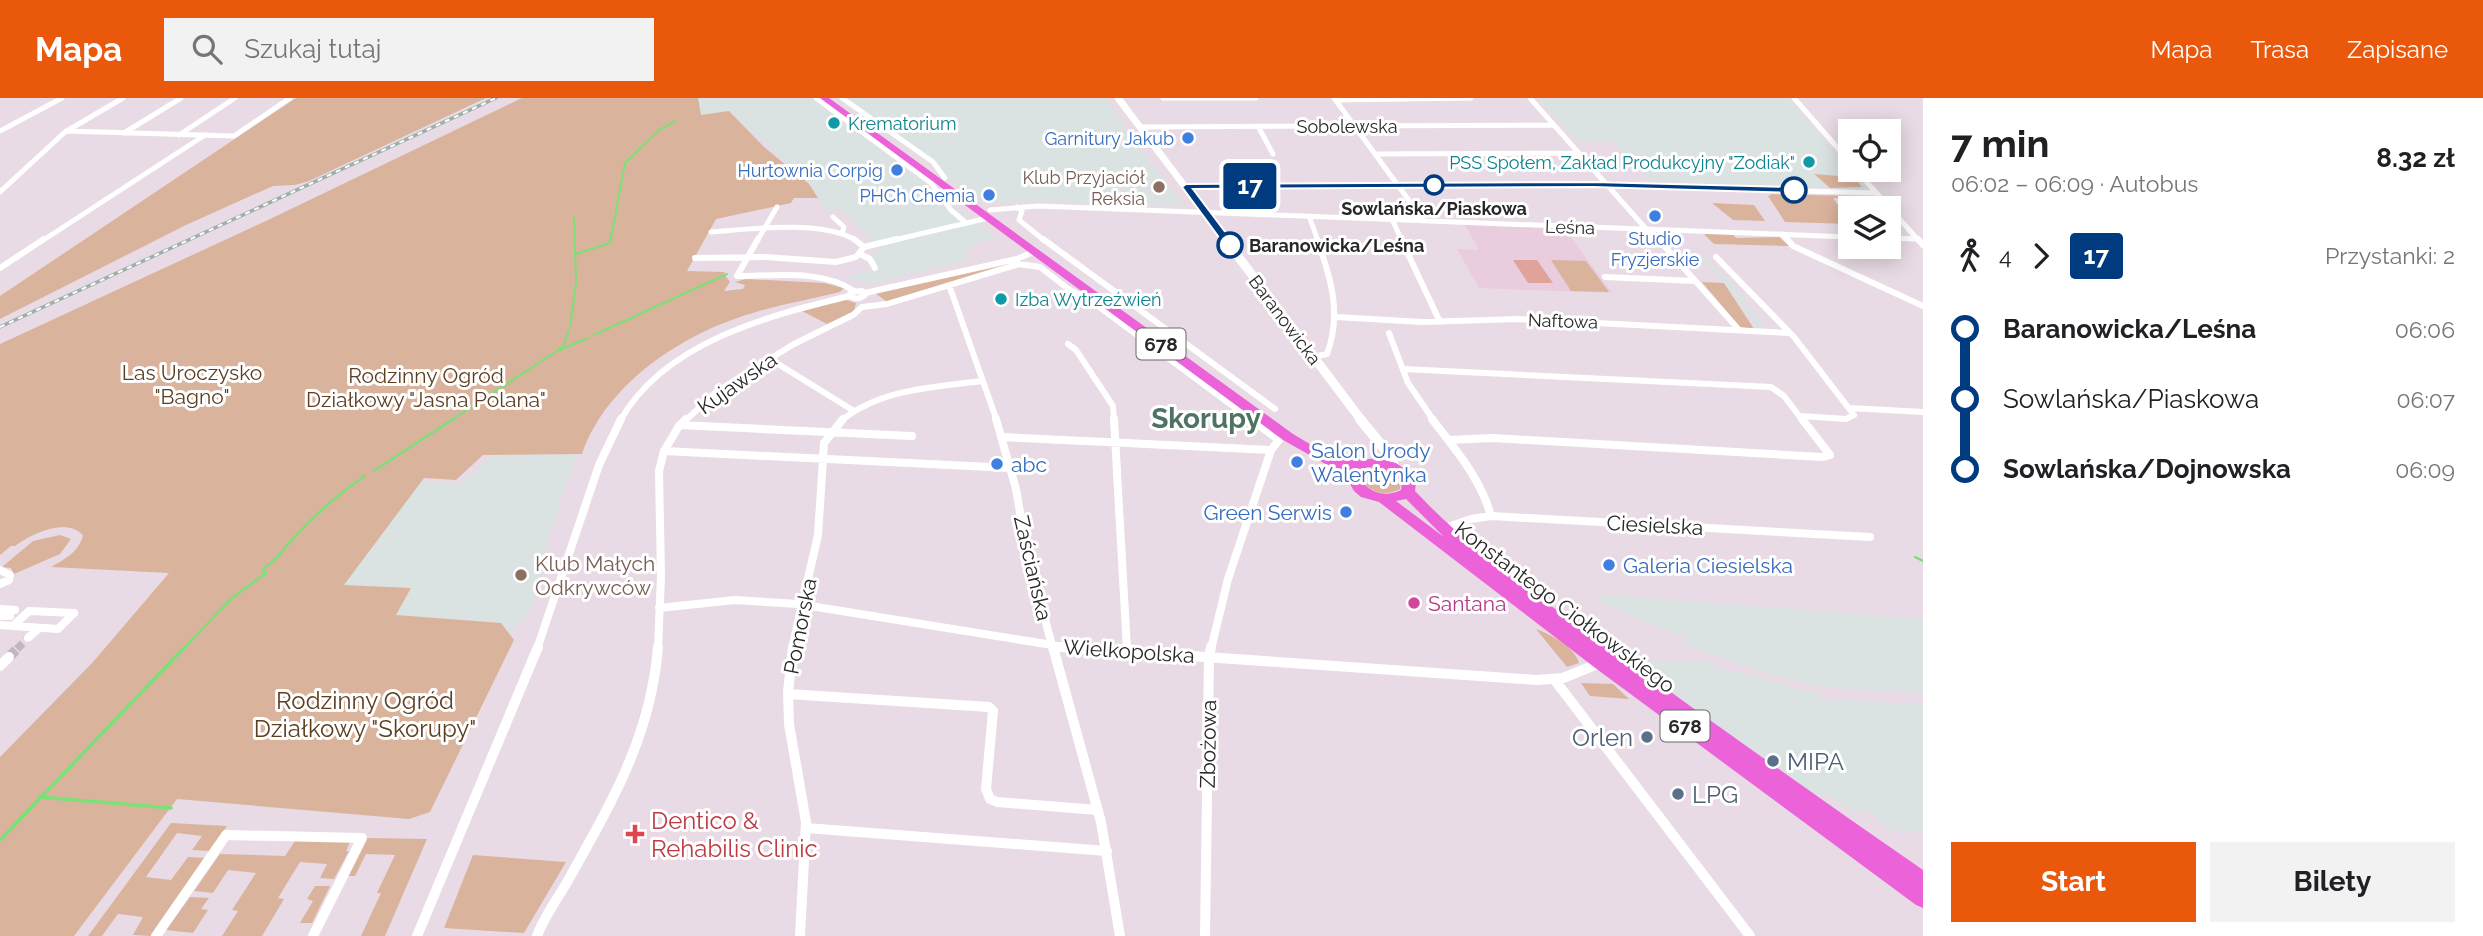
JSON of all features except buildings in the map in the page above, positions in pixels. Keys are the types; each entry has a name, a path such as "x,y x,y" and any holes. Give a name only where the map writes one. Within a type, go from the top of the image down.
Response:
{"highway":[{"name":"678","path":"824,98 995,214"},
{"name":"678","path":"834,98 995,214 1036,255 1266,412 1355,469 1351,479 1358,488 1384,499"},
{"path":"1355,469 1377,462 1394,467"},
{"name":"678","path":"1394,467 1409,482 1408,492"},
{"path":"1384,499 1402,496 1408,492"},
{"name":"Konstantego Ciołkowskiego","path":"1408,492 1442,529 1483,564 1827,815 1923,881"},
{"name":"Konstantego Ciołkowskiego","path":"1384,499 1600,663 1923,899"}],"street":[{"path":"0,131 62,98"},
{"path":"0,192 66,131 123,98"},
{"path":"124,133 181,98"},
{"path":"179,135 235,98"},
{"path":"66,131 234,136 290,98"},
{"path":"816,98 931,183 951,210 965,222"},
{"path":"842,98 931,160 945,178"},
{"name":"Baranowicka","path":"1118,98 1377,441 1392,457 1394,467"},
{"path":"1163,98 1256,98"},
{"path":"1334,99 1471,98"},
{"path":"1531,98 1606,185 1739,330"},
{"path":"1794,98 1838,148"},
{"path":"1334,99 1424,221"},
{"name":"Sobolewska","path":"1139,127 1554,125"},
{"path":"1258,126 1273,153"},
{"path":"0,268 205,135"},
{"path":"1375,154 1578,153"},
{"path":"1867,182 1923,245"},
{"path":"1186,187 1606,185 1876,192"},
{"path":"777,207 737,276 836,281 845,284 861,303 865,293"},
{"path":"1017,207 1022,211 1019,220 1023,225 1275,408"},
{"name":"Leśna","path":"864,247 954,227 1017,207 1838,236"},
{"path":"1308,216 1331,284 1337,332 1327,354 1313,356"},
{"path":"833,217 844,227 842,234"},
{"path":"1392,219 1440,322"},
{"path":"695,258 749,257 832,262 848,260 860,254 864,247 854,237 842,234 767,227 711,232"},
{"path":"1782,234 1800,249 1923,306"},
{"path":"1901,238 1918,239"},
{"path":"860,254 870,259 875,268"},
{"path":"417,936 548,621 606,447 622,415 639,395 687,356 731,332 779,314 851,294 1036,255"},
{"name":"Kujawska","path":"537,936 614,797 641,736 651,696 659,608 659,471 664,451 680,425 716,392 818,331 853,315 861,303 887,304 1036,255"},
{"name":"Zbożowa","path":"1036,255 1040,267 1067,288 1094,303 1279,440 1271,450 1228,579 1209,657 1205,936"},
{"path":"1716,257 1790,333 1849,408 1853,417 1800,416"},
{"path":"1605,277 1695,281"},
{"name":"Zaściańska","path":"949,285 1002,437 1027,553 1098,810 1120,936"},
{"name":"Naftowa","path":"1336,317 1440,322 1518,318 1790,333"},
{"path":"1389,333 1415,396 1450,440 1482,493 1491,516"},
{"path":"1068,345 1076,350 1113,406 1127,652"},
{"path":"770,359 854,411"},
{"path":"1403,369 1767,387 1779,391 1829,452 1826,457 1492,438 1450,440"},
{"path":"830,431 854,411 903,391 982,381"},
{"path":"1849,408 1923,412"},
{"path":"680,425 912,436"},
{"name":"Pomorska","path":"800,936 806,828 789,724 790,659 818,535 822,459 830,431"},
{"path":"1002,437 1271,450"},
{"path":"1377,441 1377,462"},
{"path":"664,451 1010,468"},
{"name":"Ciesielska","path":"1442,529 1471,519 1491,516 1870,537"},
{"path":"0,570 10,575 9,580 0,584"},
{"name":"Wielkopolska","path":"659,608 734,600 802,605 1068,649 1554,679 1570,676 1600,663"},
{"path":"0,609 9,617 39,628 58,629 74,612 29,611 9,617 0,625"},
{"path":"28,638 39,628"},
{"path":"0,666 9,657"},
{"path":"1554,679 1750,936"},
{"path":"788,694 989,707 993,711 986,789 990,799 997,802 1098,810"},
{"path":"806,828 1107,851"},
{"path":"156,936 226,835 362,838 313,936"}],"shaded area":[{"path":"698,98 812,98 997,238 975,243 971,249 964,251 971,259 865,286 861,281 849,280 846,277 878,269 869,255 881,252 841,209 827,211 809,184 729,111 701,115"},
{"path":"836,98 1105,98 1183,206 1017,201 986,204"},
{"path":"1539,98 1788,98 1838,155 1838,182 1862,182 1869,190 1652,182 1614,142 1575,140"},
{"path":"1465,225 1565,229 1612,293 1479,288 1457,249 1479,250"},
{"path":"1699,257 1705,257 1732,283 1761,321 1763,329 1755,329 1753,320 1742,309 1746,308 1739,305 1733,298 1737,297"},
{"path":"1513,260 1537,260 1553,283 1528,283"},
{"path":"576,454 541,562 539,587 529,612 511,633 501,623 396,615 410,588 343,585 422,481 460,484 494,455"},
{"path":"1598,594 1923,619 1923,693 1846,689 1809,684 1763,672 1685,645 1686,638 1599,602"},
{"path":"1628,661 1706,661 1720,668 1819,694 1822,699 1923,705 1923,832 1887,830 1872,813 1856,812 1825,794 1813,793"}],"green space":[{"path":"296,98 486,98 309,181 273,186 186,225 0,319 0,296"},
{"path":"522,98 698,98 701,115 729,111 764,147 809,184 818,198 794,198 791,203 716,219 687,271 725,272 730,282 724,291 743,289 745,285 735,282 746,279 824,283 844,288 840,292 766,309 729,321 676,347 652,363 610,404 594,428 582,454 483,455 456,480 424,478 344,585 411,588 396,615 501,623 514,640 430,812 409,819 177,799 74,936 0,936 0,757 93,662 169,573 51,567 71,554 81,541 83,535 67,527 39,532 11,546 0,555 0,344"},
{"path":"1814,174 1838,176 1838,182 1858,182 1862,187 1830,188"},
{"path":"1768,196 1853,196 1833,198 1838,205 1838,224 1785,222"},
{"path":"1712,203 1754,205 1765,221 1733,220"},
{"path":"1703,233 1732,234 1736,238 1779,237 1789,246 1714,244"},
{"path":"1022,260 1023,262 997,267 887,302 875,293"},
{"path":"1551,260 1586,261 1609,292 1571,291"},
{"path":"1702,282 1724,283 1754,329 1740,327"},
{"path":"846,300 856,303 854,311 827,324 802,311"},
{"path":"1373,466 1390,469 1401,479 1400,489 1382,493 1367,486 1358,477 1361,470"},
{"path":"60,535 71,539 60,554 14,574 11,568 2,567 33,541"},
{"path":"1536,629 1567,647 1579,663 1567,667"},
{"path":"1581,683 1613,684 1629,699 1590,696"},
{"path":"171,823 227,826 209,851 192,850 202,836 177,833 146,877 171,880 188,857 206,858 151,936 133,935 143,917 118,914 102,936 88,936"},
{"path":"365,838 427,839 385,936 361,936 395,855 366,854 355,876 346,876"},
{"path":"295,841 350,842 346,851 349,851 334,879 320,878 327,864 300,862 278,898 284,899 262,936 222,936 238,911 232,910 256,873 228,870 213,893 194,891 220,854 285,856"},
{"path":"473,855 566,862 524,933 444,928"},
{"path":"315,886 330,886 312,923 300,923 313,901 307,899"},
{"path":"190,897 209,898 201,909 208,910 193,933 166,930"}],"waterway":[{"path":"576,254 610,243 625,163 659,130 676,121"},
{"path":"574,217 576,280"},
{"path":"594,335 727,274"},
{"path":"570,327 576,283"},
{"path":"450,421 557,351 564,345 569,330"},
{"path":"560,350 588,338"},
{"path":"374,471 453,419"},
{"path":"183,649 232,598 266,573 263,570 319,512 365,476"},
{"path":"1915,557 1923,561"},
{"path":"41,797 185,647"},
{"path":"0,840 41,797"},
{"path":"41,797 171,808"}],"tunnel":[{"path":"9,657 28,638"}],"railway":[{"path":"0,327 496,98"}],"bus line":[{"name":"17","path":"1230,245 1186,187 1593,185 1794,190"}],"place":[{"name":"Krematorium","path":"834,123"},
{"name":"Garnitury Jakub","path":"1188,138"},
{"name":"PSS Społem, Zakład Produkcyjny \"Zodiak\"","path":"1809,162"},
{"name":"Hurtownia Corpig","path":"897,170"},
{"name":"Sowlańska/Piaskowa","path":"1434,185"},
{"name":"Klub Przyjaciół Reksia","path":"1159,187"},
{"name":"PHCh Chemia","path":"989,195"},
{"name":"Studio Fryzjerskie","path":"1655,216"},
{"name":"Baranowicka/Leśna","path":"1230,245"},
{"name":"Izba Wytrzeźwień","path":"1001,299"},
{"name":"Salon Urody Walentynka","path":"1297,462"},
{"name":"abc","path":"997,464"},
{"name":"Green Serwis","path":"1346,512"},
{"name":"Galeria Ciesielska","path":"1609,565"},
{"name":"Klub Małych Odkrywców","path":"521,575"},
{"name":"Santana","path":"1414,603"},
{"name":"Orlen","path":"1647,737"},
{"name":"MIPA","path":"1773,761"},
{"name":"LPG","path":"1678,794"},
{"name":"Dentico & Rehabilis Clinic","path":"635,834"}],"district":[{"name":"Skorupy","path":"1206,418"}],"park label":[{"name":"Las Uroczysko \"Bagno\"","path":"192,384"},
{"name":"Rodzinny Ogród Działkowy \"Jasna Polana\"","path":"426,387"},
{"name":"Rodzinny Ogród Działkowy \"Skorupy\"","path":"365,714"}]}
